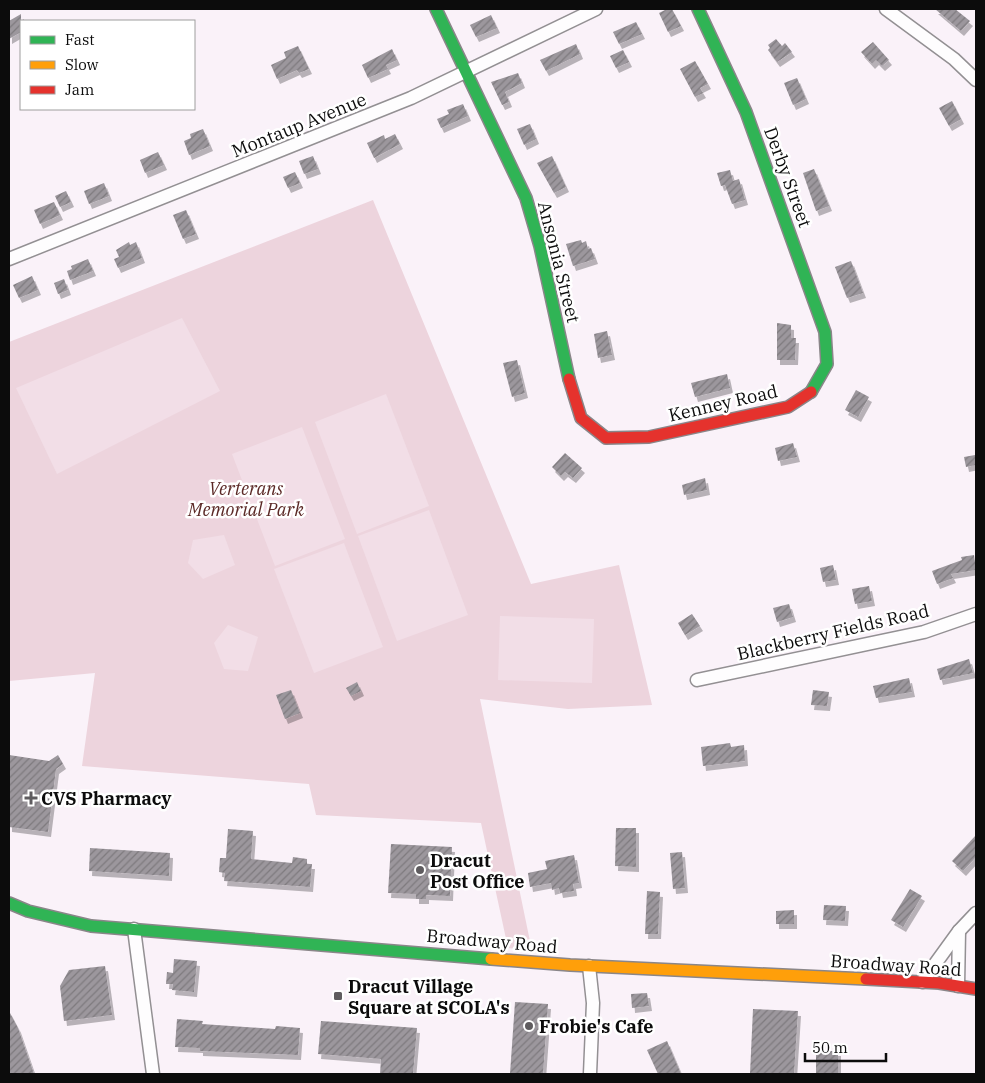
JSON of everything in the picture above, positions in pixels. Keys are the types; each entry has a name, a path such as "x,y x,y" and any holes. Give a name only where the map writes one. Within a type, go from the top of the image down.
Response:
{"street":[{"name":"Ansonia Street","path":"436,9 526,198 540,246 571,390 581,418 606,438"},
{"name":"Montaup Avenue","path":"9,259 393,105 466,71 575,13 596,9"},
{"name":"Derby Street","path":"698,9 746,112 809,283 825,332 827,364"},
{"path":"886,9 954,59 976,80"},
{"name":"Kenney Road","path":"606,438 648,437 788,407 809,395 827,364"},
{"name":"Blackberry Fields Road","path":"697,680 924,632 976,614"},
{"name":"Broadway Road","path":"9,903 28,911 91,926 589,966 922,982 976,988"},
{"path":"922,982 959,931 976,913"},
{"path":"134,929 153,1074"},
{"path":"958,986 959,931"},
{"path":"589,966 593,1003 590,1074"}],"green space":[{"name":"Verterans Memorial Park","path":"373,200 531,584 619,565 652,705 568,709 480,699 532,951 508,948 481,823 316,815 309,784 82,766 95,673 9,681 9,342"}],"shaded area":[{"path":"182,318 220,391 57,474 16,388"},
{"path":"386,394 429,506 357,534 315,422"},
{"path":"302,427 345,539 275,566 232,454"},
{"path":"429,510 468,615 397,641 358,536"},
{"path":"224,535 235,565 203,579 188,563 193,540"},
{"path":"344,543 383,647 314,673 274,569"},
{"path":"500,616 594,619 592,683 498,680"},
{"path":"228,625 258,637 248,671 224,669 214,643"}],"building":[{"path":"672,9 681,26 668,32 659,13"},
{"path":"935,9 955,9 970,21 961,31"},
{"path":"21,14 20,33 9,39 9,21"},
{"path":"491,15 497,28 476,37 470,25"},
{"path":"636,22 642,34 619,44 613,32"},
{"path":"776,39 782,46 785,43 792,52 777,62 768,50 770,48 768,45"},
{"path":"873,42 889,60 882,66 876,60 872,64 861,52"},
{"path":"576,44 580,54 546,71 540,60"},
{"path":"298,46 309,69 299,73 297,70 277,79 271,65 286,58 284,52"},
{"path":"392,49 397,60 386,65 388,69 368,78 362,65"},
{"path":"623,50 629,62 616,68 610,56"},
{"path":"695,61 708,84 700,88 703,93 695,97 680,69"},
{"path":"518,73 522,83 505,92 509,102 502,105 491,82"},
{"path":"797,78 806,99 793,105 784,83"},
{"path":"952,101 961,119 949,126 939,108"},
{"path":"463,104 468,116 441,128 437,119 449,114 447,110"},
{"path":"530,124 536,139 524,145 517,129"},
{"path":"203,129 210,146 189,155 184,141 191,138 190,134"},
{"path":"395,134 400,144 374,158 367,143 384,135 385,139"},
{"path":"158,152 164,165 145,173 140,160"},
{"path":"313,156 318,169 304,174 299,161"},
{"path":"552,156 566,187 554,193 537,163"},
{"path":"814,169 829,206 816,211 803,173"},
{"path":"730,170 733,181 739,179 745,200 732,204 725,185 721,186 717,173"},
{"path":"295,172 300,183 288,188 283,177"},
{"path":"104,183 109,196 89,204 84,191"},
{"path":"66,191 71,202 60,207 55,196"},
{"path":"54,202 60,215 40,224 34,210"},
{"path":"186,210 196,234 183,239 173,215"},
{"path":"581,240 582,243 586,241 588,249 591,248 595,259 573,266 566,244"},
{"path":"129,242 130,245 136,242 142,258 118,268 114,259 119,257 116,250"},
{"path":"88,259 93,271 70,280 67,271 72,269 71,266"},
{"path":"851,261 863,293 847,298 835,267"},
{"path":"32,276 38,290 19,298 13,285"},
{"path":"64,279 68,290 58,294 54,283"},
{"path":"777,323 791,325 791,338 796,338 795,360 777,360"},
{"path":"607,331 612,355 598,358 594,334"},
{"path":"517,360 525,393 512,397 503,363"},
{"path":"727,374 730,388 695,397 691,383"},
{"path":"856,390 869,397 858,417 845,410"},
{"path":"793,443 797,457 778,461 775,448"},
{"path":"565,453 582,468 573,478 565,472 561,476 552,467"},
{"path":"975,455 976,465 966,467 964,457"},
{"path":"705,478 707,490 684,495 682,485"},
{"path":"974,555 976,570 951,574 953,578 937,584 932,571 962,560 961,557"},
{"path":"833,565 836,580 823,582 820,568"},
{"path":"869,586 872,601 855,604 852,589"},
{"path":"789,604 793,617 777,622 773,608"},
{"path":"692,614 700,626 685,635 678,623"},
{"path":"969,659 973,673 940,680 937,669"},
{"path":"909,678 912,692 876,698 873,686"},
{"path":"357,682 361,691 351,696 346,688"},
{"path":"291,690 300,713 285,719 276,695"},
{"path":"813,690 829,692 827,706 811,705"},
{"path":"730,743 731,747 744,745 745,761 703,766 701,747"},
{"name":"CVS Pharmacy","path":"9,755 49,761 58,755 63,764 56,769 48,832 9,827"},
{"path":"616,828 636,828 636,867 615,866"},
{"path":"228,829 253,831 251,859 292,863 293,857 307,859 307,864 312,864 310,887 224,881 225,873 219,872 220,858 226,858"},
{"path":"976,835 976,857 963,871 952,861"},
{"name":"Dracut Post Office","path":"391,844 452,847 450,896 426,895 426,899 416,899 416,894 388,893"},
{"path":"90,848 170,853 169,876 89,871"},
{"path":"682,852 685,888 673,889 670,853"},
{"path":"574,855 579,883 573,884 574,891 560,893 559,888 552,890 551,883 530,887 528,873 547,869 545,861"},
{"path":"910,889 922,896 903,927 891,920"},
{"path":"647,891 660,892 658,934 645,934"},
{"path":"824,905 846,906 845,921 823,920"},
{"path":"794,910 794,924 776,924 776,911"},
{"path":"174,959 197,961 194,992 172,990 173,984 166,984 167,972 173,973"},
{"path":"105,966 112,1015 64,1021 60,986 69,970"},
{"path":"647,993 649,1006 632,1008 631,994"},
{"path":"515,1002 548,1004 543,1074 510,1074"},
{"path":"753,1009 798,1011 794,1074 750,1074"},
{"path":"9,1011 18,1028 34,1074 9,1074"},
{"path":"177,1019 203,1021 202,1024 275,1029 276,1026 300,1028 298,1055 200,1051 200,1048 175,1047"},
{"path":"321,1021 417,1028 413,1074 380,1074 381,1059 318,1054"},
{"path":"667,1041 681,1074 658,1074 647,1050"},
{"path":"816,1051 838,1051 838,1074 816,1074"}],"traffic: fast":[{"path":"436,9 526,198 540,246 569,379"},
{"path":"698,9 746,112 825,332 827,364 811,392"},
{"path":"9,903 28,911 91,926 491,959"}],"traffic: slow":[{"path":"491,959 570,965 866,979"}],"traffic: jam":[{"path":"569,379 581,418 606,438 649,437 788,407 811,392"},
{"path":"866,979 939,983 976,989"}],"place":[{"name":"CVS Pharmacy","path":"31,798"},
{"name":"Dracut Post Office","path":"420,870"},
{"name":"Dracut Village Square at SCOLA's","path":"338,996"},
{"name":"Frobie's Cafe","path":"529,1026"}]}
